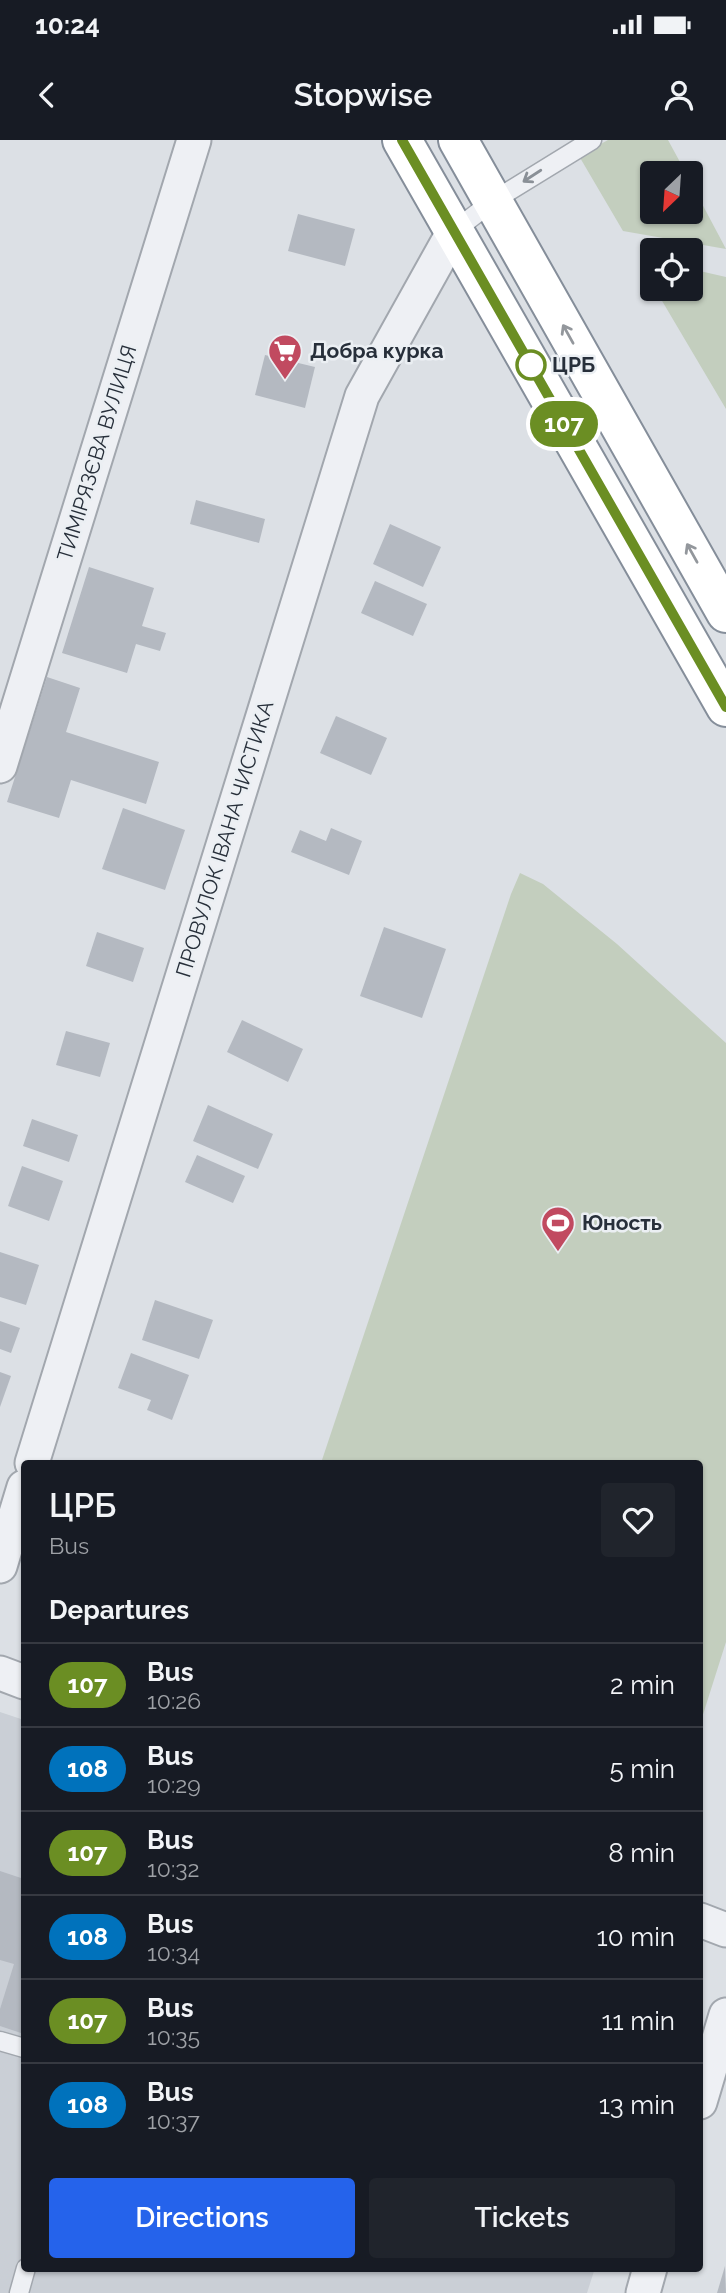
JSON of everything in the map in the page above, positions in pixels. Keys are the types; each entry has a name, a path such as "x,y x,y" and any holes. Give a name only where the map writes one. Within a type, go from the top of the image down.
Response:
{"highway":[{"path":"402,140 726,707"},
{"path":"458,140 726,613"}],"street":[{"name":"ТИМІРЯЗЄВА ВУЛИЦЯ","path":"0,766 194,140"},
{"name":"ПРОВУЛОК ІВАНА ЧИСТИКА","path":"33,1460 362,396 454,231"},
{"path":"0,1566 21,1497"},
{"path":"0,1674 21,1681"},
{"path":"703,1921 726,1930"},
{"path":"703,2092 726,2015"},
{"path":"643,2293 649,2272"}],"lane":[{"path":"454,231 493,201 592,140"},
{"path":"0,2041 21,2047"},
{"path":"19,2293 25,2272"}],"shaded area":[{"path":"0,1712 21,1719 21,2272 594,2272 587,2293 0,2293"}],"green space":[{"path":"608,140 668,140 679,161 640,161 640,224 704,224 704,208 726,249 703,245 703,238 663,238 623,231 579,156"},
{"path":"703,272 726,277 726,409 662,301 703,301"},
{"name":"Юность","path":"520,873 543,884 617,944 726,1043 726,1642 703,1715 703,1460 322,1460"}],"building":[{"path":"298,214 355,229 345,266 288,251"},
{"name":"Добра курка","path":"265,355 315,367 305,408 255,395"},
{"path":"196,500 265,519 259,543 190,524"},
{"path":"390,524 441,547 423,587 373,564"},
{"path":"89,567 154,588 142,626 166,633 160,651 136,644 127,673 62,653"},
{"path":"375,581 427,604 413,636 361,613"},
{"path":"47,677 80,688 66,732 159,762 146,804 71,780 59,818 7,802"},
{"path":"336,716 387,738 371,775 320,753"},
{"path":"123,808 185,830 165,890 102,869"},
{"path":"331,828 362,841 349,875 291,852 300,830 326,841"},
{"path":"384,927 446,949 422,1018 360,996"},
{"path":"97,932 144,948 133,982 86,966"},
{"path":"242,1020 303,1049 288,1082 227,1052"},
{"path":"66,1031 110,1043 100,1077 56,1065"},
{"path":"208,1105 273,1134 258,1169 193,1141"},
{"path":"32,1119 78,1135 69,1162 23,1146"},
{"path":"197,1155 245,1176 233,1203 185,1182"},
{"path":"22,1166 63,1181 49,1221 8,1206"},
{"path":"0,1252 39,1265 26,1305 0,1297"},
{"path":"155,1300 213,1320 199,1359 142,1340"},
{"path":"0,1321 20,1328 11,1353 0,1349"},
{"path":"131,1353 189,1375 172,1420 147,1410 151,1400 118,1388"},
{"path":"0,1372 11,1376 0,1407"},
{"path":"0,1871 21,1878 21,2033 0,2026 0,2009 14,1964 0,1960"},
{"path":"725,2266 726,2293 717,2293"}],"bus line":[{"name":"107","path":"402,140 726,707"}],"place":[{"name":"ЦРБ","path":"531,365"},
{"name":"Добра курка","path":"285,381"},
{"name":"Юность","path":"558,1253"}]}
